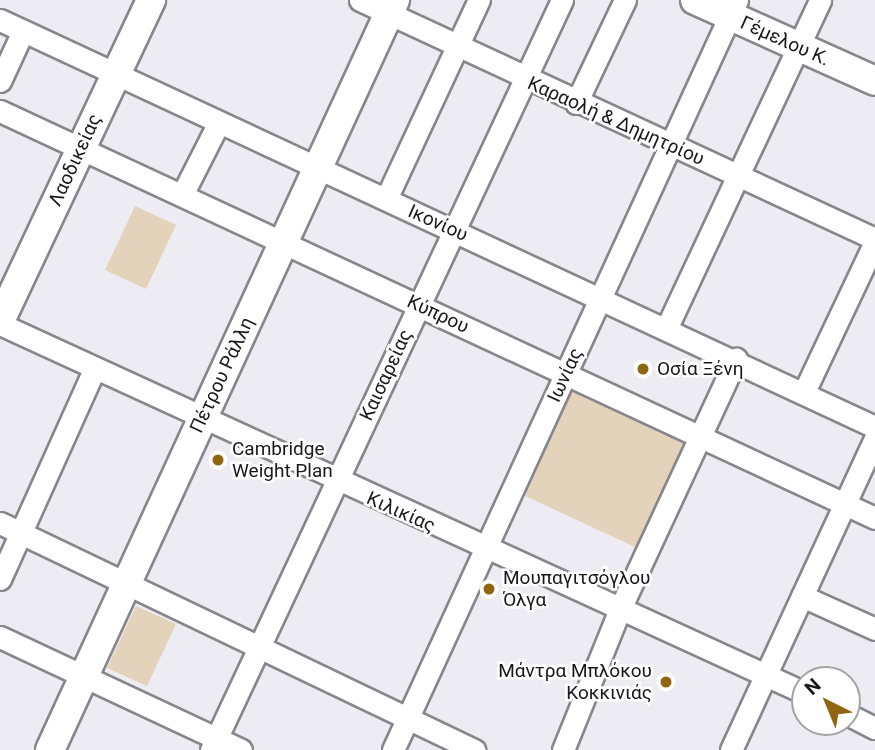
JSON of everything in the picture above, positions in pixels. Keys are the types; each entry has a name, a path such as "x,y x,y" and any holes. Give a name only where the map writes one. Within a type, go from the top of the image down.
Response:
{"main road":[{"name":"Λαοδικείας","path":"0,322 151,0"},
{"name":"Γέμελου Κ.","path":"695,0 734,8 798,47 875,81"},
{"name":"Πέτρου Ράλλη","path":"50,750 391,7"}],"street":[{"name":"Καραολή & Δημητρίου","path":"360,0 391,7 457,47 525,80 875,240"},
{"path":"386,200 480,0"},
{"name":"Καισαρείας","path":"214,744 562,0"},
{"path":"576,103 625,0"},
{"path":"667,327 820,0"},
{"name":"Ιωνίας","path":"393,750 734,8"},
{"name":"Ικονίου","path":"0,20 117,73 218,124 601,296 875,427"},
{"path":"0,81 23,31"},
{"name":"Κύπρου","path":"0,111 875,518"},
{"path":"182,195 218,124"},
{"path":"804,392 875,240"},
{"name":"Κιλικίας","path":"0,322 94,370 335,482 791,686"},
{"path":"563,750 620,609 736,359"},
{"path":"0,579 94,370"},
{"path":"731,750 875,439"},
{"path":"0,523 408,716 474,750"},
{"path":"802,596 875,629"},
{"path":"0,637 84,675 214,744 241,750"}],"shaded area":[{"path":"135,206 176,225 146,289 105,270"},
{"path":"571,386 687,440 637,548 521,494"},
{"path":"136,606 176,624 147,686 107,668"}],"place":[{"name":"Οσία Ξένη","path":"643,369"},
{"name":"Cambridge Weight Plan","path":"218,460"},
{"name":"Μουπαγιτσόγλου Όλγα","path":"489,589"},
{"name":"Μάντρα Μπλόκου Κοκκινιάς","path":"666,682"}]}
